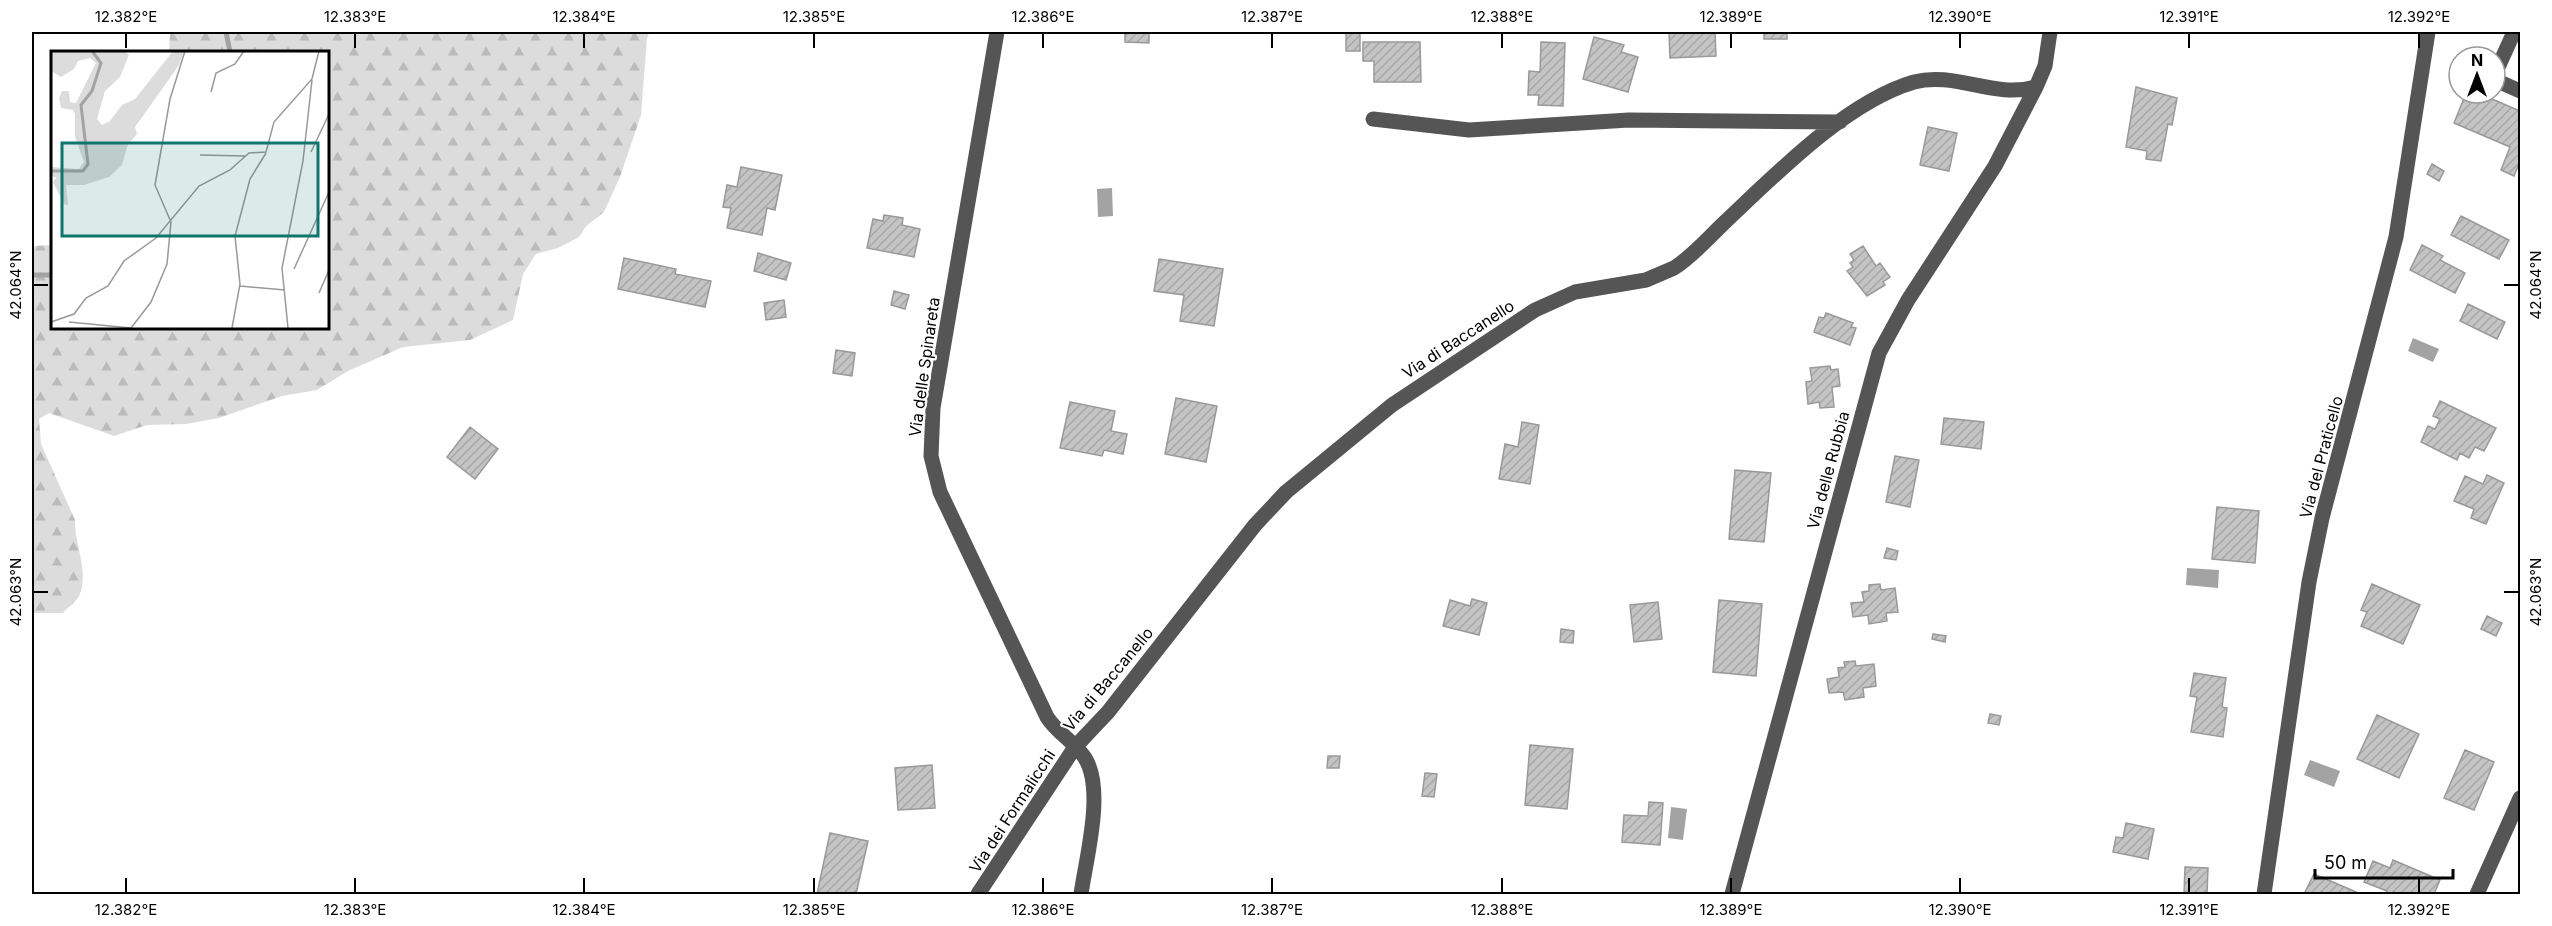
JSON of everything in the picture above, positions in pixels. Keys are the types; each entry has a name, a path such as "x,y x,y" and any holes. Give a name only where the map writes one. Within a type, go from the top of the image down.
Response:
{"street":[{"name":"Via delle Spinareta","path":"996,32 934,401 931,456 940,492 1047,717 1058,733 1075,747"},
{"path":"2036,87 2045,66 2050,32"},
{"name":"Via del Praticello","path":"2264,894 2309,582 2322,518 2396,237 2428,32"},
{"path":"2507,52 2514,32"},
{"name":"Via di Baccanello","path":"1081,894 1094,790 1086,760 1075,747 1108,712 1264,513 1298,481 1348,439 1428,380 1552,301 1582,290 1646,280 1674,268 1840,122 1872,100 1920,81 1950,81 2008,91 2036,87"},
{"path":"2507,83 2520,91"},
{"name":"Via delle Rubbia","path":"1732,894 1877,359 1903,309 1990,174 2036,87"},
{"path":"1373,119 1469,130 1621,120 1840,122"},
{"name":"Via dei Formalicchi","path":"978,894 1075,747"},
{"path":"2476,894 2520,798"}],"green space":[{"path":"170,32 650,32 647,38 641,115 620,177 604,212 585,227 579,237 558,248 536,254 523,274 513,320 470,340 403,347 348,371 317,390 282,396 219,418 186,424 147,425 114,436 49,413 39,419 41,444 75,520 83,577 79,596 63,613 32,613 32,246 51,245 51,328 328,328 328,51 169,51"}],"shaded area":[{"path":"1112,188 1113,216 1098,217 1097,189"},
{"path":"2413,338 2439,349 2433,362 2408,351"},
{"path":"2187,568 2219,570 2218,588 2186,585"},
{"path":"2310,760 2340,771 2334,787 2304,775"},
{"path":"1671,807 1687,809 1683,840 1668,838"}],"building":[{"path":"1125,32 1149,32 1149,43 1125,42"},
{"path":"1346,32 1360,32 1360,51 1346,51"},
{"path":"1669,32 1715,32 1716,56 1670,58"},
{"path":"1764,32 1787,32 1787,39 1764,39"},
{"path":"1594,37 1624,45 1621,52 1638,57 1628,92 1583,79"},
{"path":"1363,42 1420,42 1421,82 1374,82 1374,61 1363,61"},
{"path":"1541,42 1565,43 1563,106 1538,105 1539,95 1528,95 1529,71 1540,72"},
{"path":"2136,87 2177,98 2172,125 2168,124 2161,161 2146,159 2147,151 2126,147"},
{"path":"2461,105 2506,105 2520,111 2520,161 2514,176 2501,170 2510,147 2454,123"},
{"path":"1928,127 1957,133 1949,171 1920,165"},
{"path":"2432,164 2444,171 2439,181 2427,174"},
{"path":"741,167 782,175 775,210 767,208 762,235 727,228 731,208 723,207 727,185 737,187"},
{"path":"884,215 903,218 902,225 920,229 914,257 867,248 873,219 883,221"},
{"path":"2461,216 2509,240 2499,259 2451,235"},
{"path":"2422,245 2443,256 2440,260 2465,273 2455,293 2410,270"},
{"path":"1863,246 1876,266 1880,263 1890,277 1883,282 1885,285 1867,296 1847,271 1853,267 1850,263 1854,260 1850,254"},
{"path":"758,253 791,263 786,280 754,271"},
{"path":"624,258 676,269 675,274 711,281 705,307 618,289"},
{"path":"1159,259 1223,269 1214,326 1180,321 1184,295 1154,291"},
{"path":"894,291 909,295 905,309 891,305"},
{"path":"784,300 786,317 766,320 764,303"},
{"path":"2468,304 2505,322 2497,339 2460,321"},
{"path":"1826,313 1853,323 1851,327 1856,328 1850,345 1814,332 1819,317 1824,318"},
{"path":"836,350 855,353 852,376 833,373"},
{"path":"1830,366 1831,370 1838,369 1840,386 1832,387 1834,407 1820,408 1819,402 1808,404 1806,382 1812,381 1810,368"},
{"path":"1176,398 1217,406 1206,462 1165,454"},
{"path":"2440,401 2496,428 2484,451 2475,447 2469,458 2460,453 2457,460 2421,442 2428,426 2435,429 2440,419 2433,416"},
{"path":"1070,402 1115,411 1111,431 1127,434 1123,454 1104,450 1102,456 1060,448"},
{"path":"1944,418 1984,422 1981,449 1941,444"},
{"path":"1522,422 1539,425 1530,484 1499,479 1505,444 1518,447"},
{"path":"470,427 498,449 475,479 447,457"},
{"path":"1895,456 1919,460 1910,507 1886,502"},
{"path":"1735,470 1771,473 1764,542 1729,539"},
{"path":"2487,475 2504,483 2486,524 2471,518 2474,509 2454,501 2465,476 2483,484"},
{"path":"2217,507 2259,511 2255,563 2212,559"},
{"path":"1887,548 1898,551 1896,560 1884,558"},
{"path":"1880,584 1881,590 1895,588 1898,612 1886,613 1887,621 1869,624 1868,615 1853,617 1851,603 1864,602 1862,592 1869,591 1869,585"},
{"path":"2372,584 2420,605 2403,644 2361,626 2367,612 2361,610"},
{"path":"1472,599 1487,603 1479,635 1443,626 1450,600 1470,606"},
{"path":"1719,600 1762,604 1756,676 1713,672"},
{"path":"1658,602 1662,639 1634,642 1630,605"},
{"path":"2487,616 2502,623 2496,636 2481,629"},
{"path":"1561,629 1574,631 1573,643 1560,642"},
{"path":"1933,634 1946,636 1945,642 1932,639"},
{"path":"1855,661 1856,666 1874,664 1876,686 1863,688 1864,697 1845,700 1843,692 1829,693 1827,679 1839,677 1838,668 1845,667 1844,662"},
{"path":"2194,673 2226,678 2222,707 2227,708 2223,737 2191,732 2197,697 2190,696"},
{"path":"1990,714 2001,716 1999,725 1988,723"},
{"path":"2377,715 2419,734 2399,778 2357,759"},
{"path":"1530,745 1573,749 1567,809 1525,805"},
{"path":"2465,750 2494,762 2474,810 2444,798"},
{"path":"1328,756 1340,756 1339,768 1327,768"},
{"path":"932,765 935,808 898,810 895,768"},
{"path":"1425,773 1437,774 1434,797 1422,796"},
{"path":"1649,802 1663,803 1660,845 1622,842 1624,815 1648,816"},
{"path":"2126,823 2154,829 2148,859 2113,852 2116,837 2123,838"},
{"path":"830,833 868,841 856,894 817,894"},
{"path":"2393,860 2440,880 2434,894 2386,894 2387,891 2364,882 2373,861 2390,868"},
{"path":"2185,867 2208,868 2207,894 2184,894"},
{"path":"2314,874 2356,892 2355,894 2304,894"}],"waterway":[{"path":"226,32 230,51"},
{"path":"32,275 51,275"}]}
